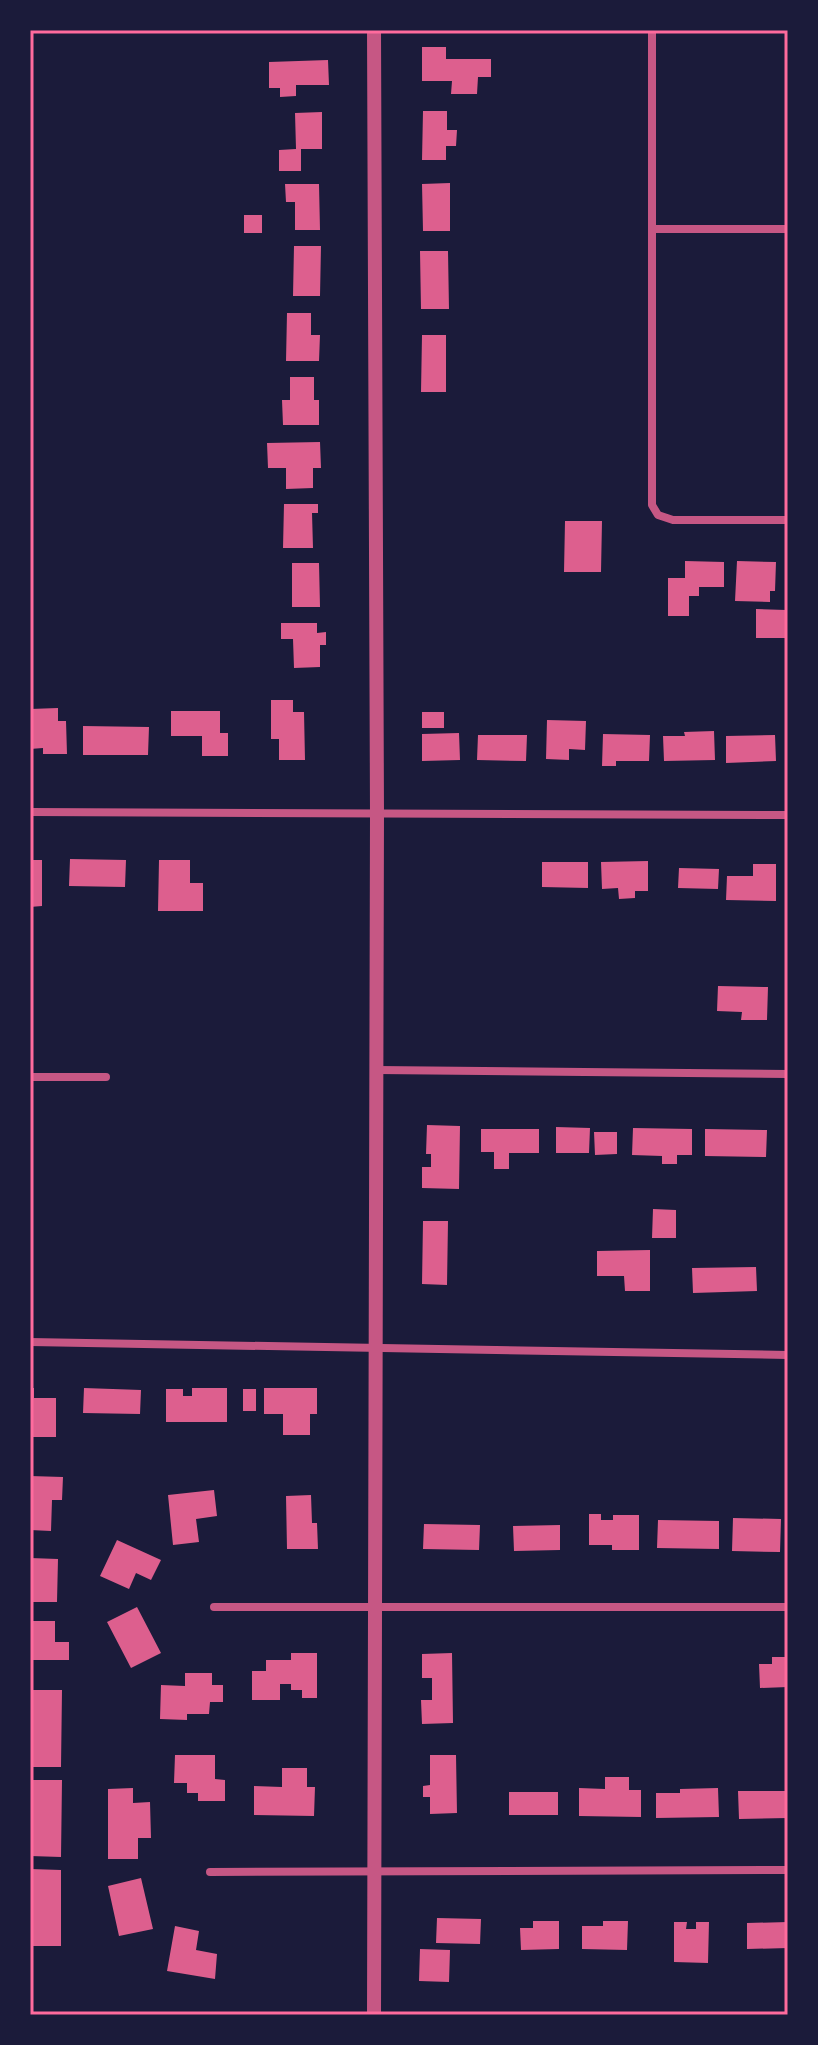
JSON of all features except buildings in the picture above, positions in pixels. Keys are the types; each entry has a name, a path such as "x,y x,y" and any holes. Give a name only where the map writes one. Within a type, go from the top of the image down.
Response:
{"street":[{"path":"374,30 377,814 374,2015"},
{"path":"652,30 650,496 658,515 680,520 788,520"},
{"path":"652,229 788,229"},
{"path":"30,812 788,815"},
{"path":"377,1070 788,1074"},
{"path":"30,1077 106,1077"},
{"path":"30,1342 788,1355"},
{"path":"214,1607 788,1607"},
{"path":"210,1872 788,1870"}]}
